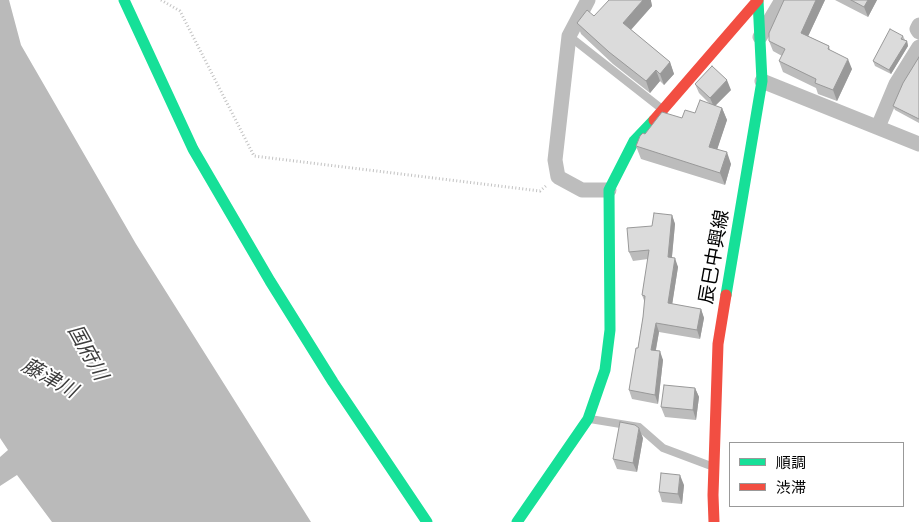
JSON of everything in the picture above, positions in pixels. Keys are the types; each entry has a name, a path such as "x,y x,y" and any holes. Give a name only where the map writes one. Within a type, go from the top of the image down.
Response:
{"street":[{"path":"124,0 193,148 270,282 333,382 427,522"},
{"path":"588,0 569,36 555,160 558,177 582,190 609,190"},
{"path":"517,522 588,419 605,370 610,330 609,190 634,141 758,0"},
{"name":"辰巳中興線","path":"714,522 712,495 718,344 762,81 758,0"},
{"path":"760,37 782,0"},
{"path":"919,25 917,29 919,32"},
{"path":"878,127 896,84 919,47"},
{"path":"762,81 919,144"}],"lane":[{"path":"569,36 663,109"},
{"path":"588,419 639,427 663,448 713,467"}],"path":[{"path":"161,0 180,11 254,156 540,191 558,177"}],"water":[{"path":"0,0 9,0 21,45 136,244 311,522 52,522 17,475 0,486 0,457 8,450 0,438"}],"building":[{"path":"609,0 643,0 623,23 670,62 660,74 656,70 646,81 609,52 577,23 587,10 594,16"},
{"path":"784,0 816,0 801,33 829,46 828,49 848,59 833,90 815,83 816,79 779,61 785,49 769,41 769,33"},
{"path":"851,0 868,0 864,7"},
{"path":"890,29 903,36 901,39 907,41 889,70 873,61"},
{"path":"919,57 919,119 893,106 903,83"},
{"path":"712,66 727,80 710,98 695,84"},
{"path":"700,100 722,108 709,147 727,152 720,173 636,146 640,136 643,133 645,134 662,112 682,118 685,110 695,113"},
{"path":"654,213 672,215 668,257 675,258 668,303 701,309 697,330 656,323 651,350 660,351 655,395 629,390 643,317 645,296 642,295 649,250 629,252 627,228 652,226"},
{"path":"664,385 695,388 693,410 661,407"},
{"path":"620,422 635,425 639,428 633,463 613,459"},
{"path":"661,473 680,475 678,494 659,492"}],"traffic: fast":[{"path":"124,0 193,149 270,281 333,382 427,522"},
{"path":"726,295 762,81 758,0"},
{"path":"517,522 588,419 605,370 610,330 609,190 634,141 654,120"}],"traffic: jam":[{"path":"654,120 758,0"},
{"path":"714,522 713,495 718,344 726,295"}],"water label":[{"name":"国府川","path":"87,353"},
{"name":"藤津川","path":"49,379"}]}
